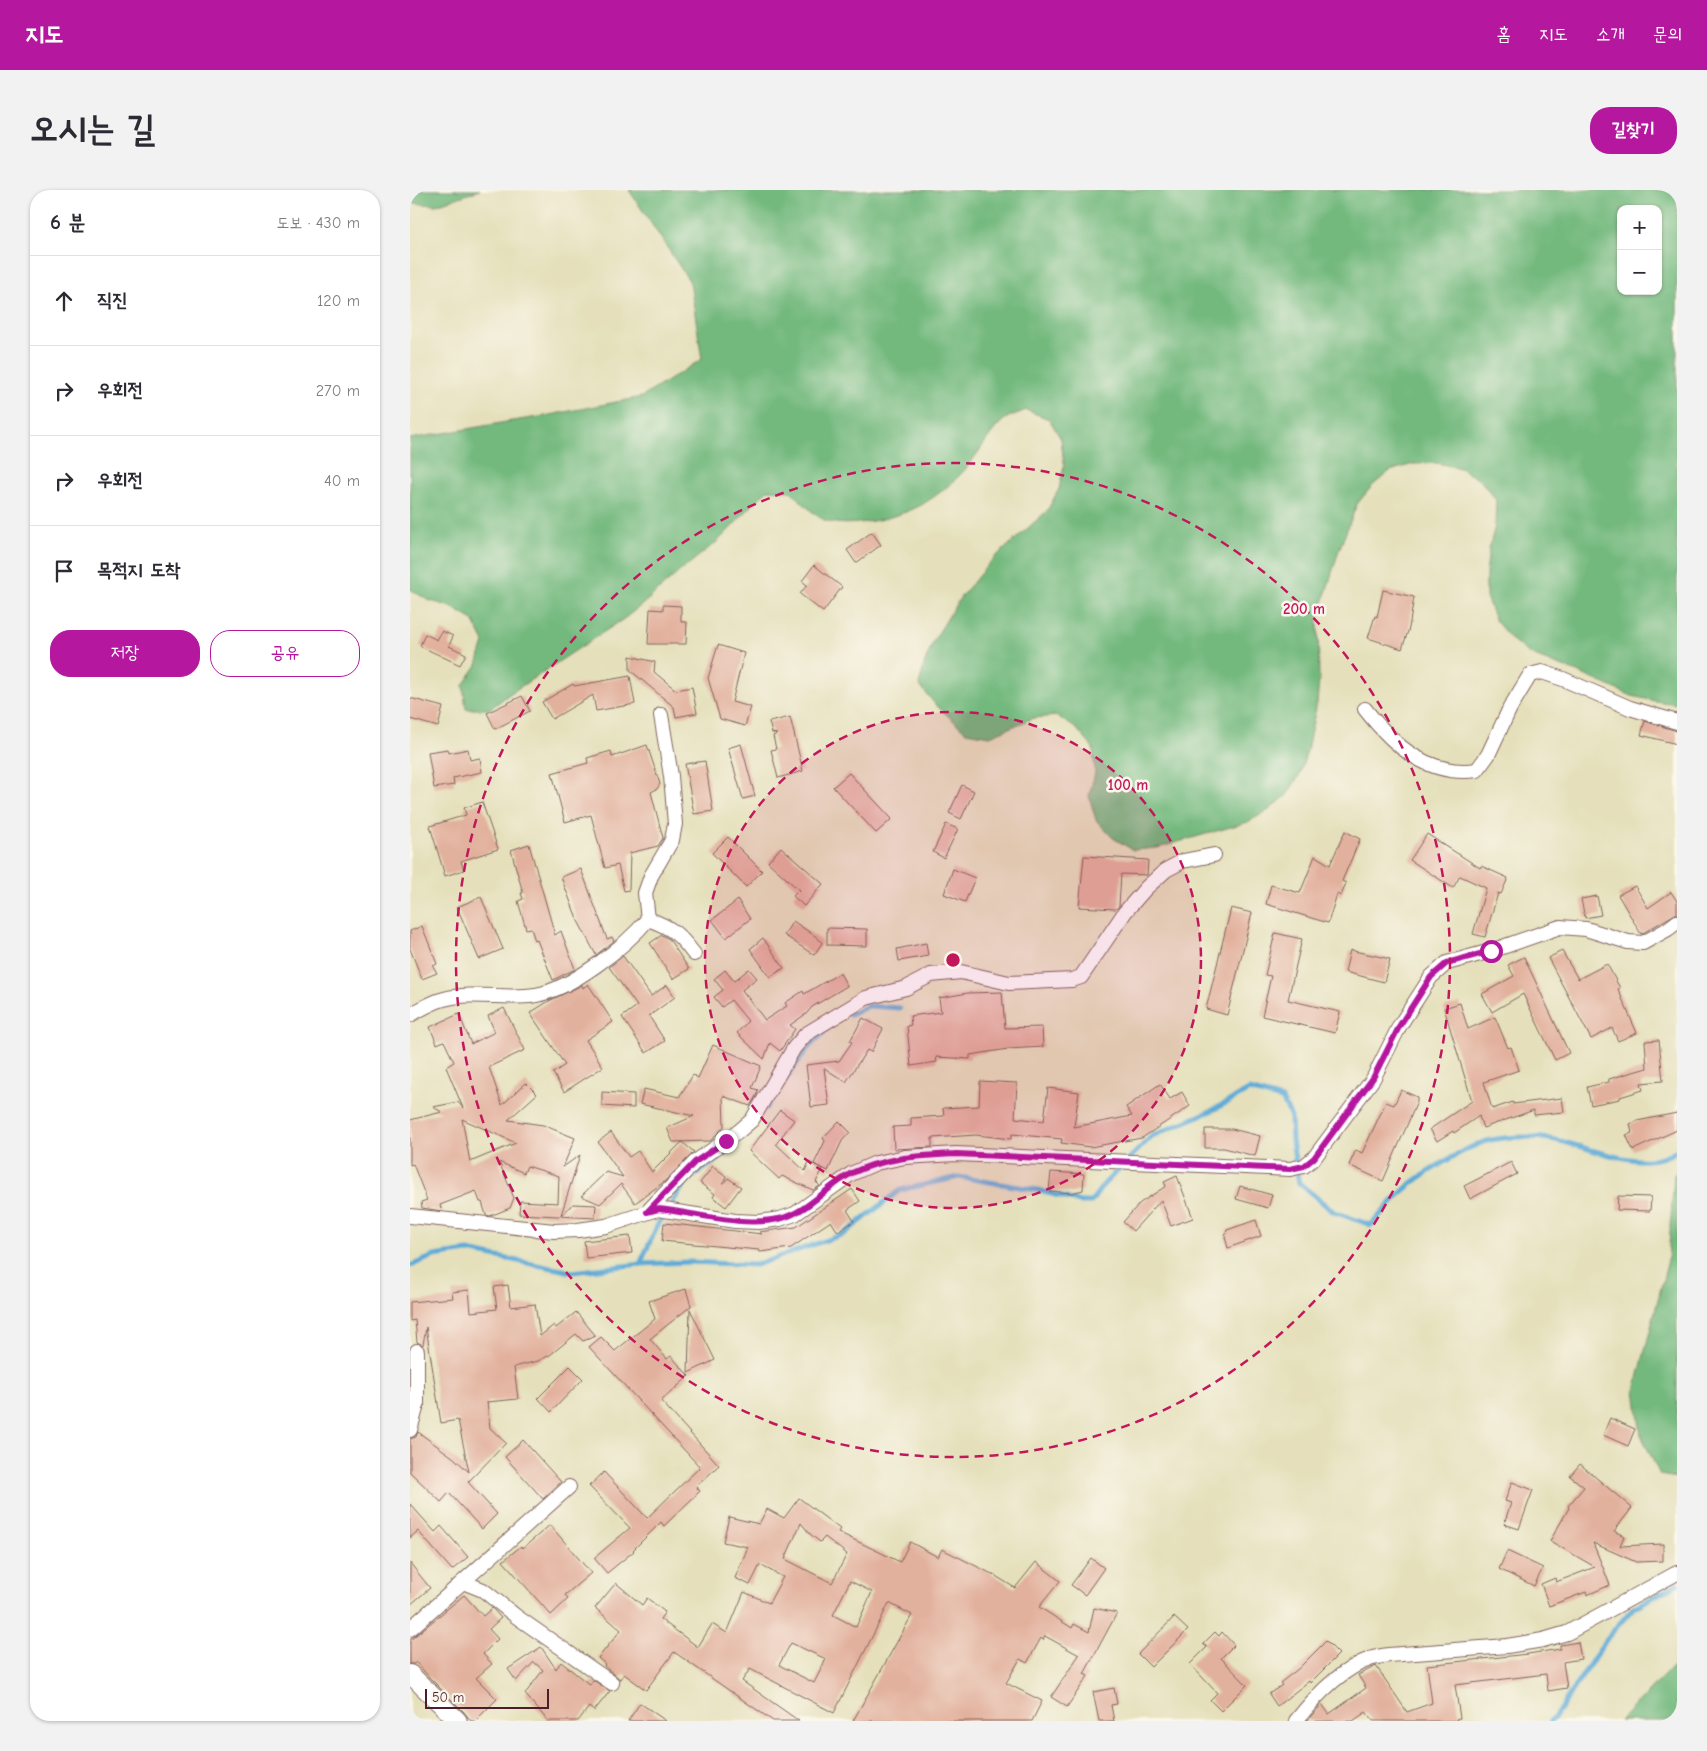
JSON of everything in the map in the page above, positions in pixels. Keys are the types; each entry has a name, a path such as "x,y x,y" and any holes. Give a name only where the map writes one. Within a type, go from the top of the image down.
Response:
{"street":[{"path":"1365,709 1379,727 1408,754 1444,770 1462,772 1477,770 1488,755 1510,708 1530,675 1542,672 1630,708 1677,722"},
{"path":"410,1015 445,999 514,997 536,995 554,990 579,977 636,933 648,918 646,893 651,876 672,840 675,824 671,776 661,715"},
{"path":"652,1211 695,1162 752,1120 794,1048 806,1034 827,1020 866,998 906,988 931,975 961,972 1009,983 1072,980 1080,977 1125,912 1146,888 1166,870 1183,861 1214,855"},
{"path":"648,918 668,926 682,938 694,954"},
{"path":"410,1216 554,1231 606,1226 652,1211 673,1211 736,1221 759,1222 780,1219 795,1214 851,1174 876,1163 905,1157 956,1154 1290,1169 1304,1166 1314,1158 1373,1078 1400,1025 1431,977 1447,963 1491,951 1560,927 1586,929 1628,942 1644,943 1677,922"},
{"path":"410,1430 417,1405 417,1351"},
{"path":"410,1629 569,1487"},
{"path":"1296,1721 1308,1704 1334,1681 1370,1658 1507,1646 1543,1640 1567,1633 1677,1573"},
{"path":"463,1582 483,1590 517,1617 612,1682"},
{"path":"410,1674 458,1721"}],"green space":[{"path":"410,190 480,190 436,205 410,203"},
{"path":"629,190 1677,190 1677,704 1632,696 1530,654 1511,639 1495,620 1486,597 1486,573 1489,549 1495,526 1496,500 1481,481 1460,468 1437,463 1413,464 1390,471 1372,486 1357,504 1339,550 1318,619 1319,680 1317,703 1300,774 1287,795 1269,810 1248,822 1157,848 1133,850 1113,838 1096,820 1089,796 1095,773 1093,748 1077,729 1057,716 1033,718 990,736 966,732 935,704 919,685 925,662 934,640 960,598 991,561 1047,511 1059,489 1064,465 1061,439 1049,419 1026,410 1005,419 999,424 971,462 942,491 923,504 903,513 878,520 852,524 830,522 815,514 791,491 767,490 719,540 625,618 508,695 490,709 466,709 463,685 477,665 484,642 473,620 451,607 428,600 410,589 410,439 642,397 702,359 690,282"},
{"path":"1677,1171 1677,1478 1660,1475 1641,1435 1635,1390 1668,1260 1674,1175"},
{"path":"1676,1663 1677,1721 1620,1721"}],"building":[{"path":"872,532 881,545 856,563 847,550"},
{"path":"814,565 842,587 823,612 800,594 807,585 802,581"},
{"path":"1383,590 1414,597 1409,628 1402,649 1368,638 1375,616 1377,617"},
{"path":"663,605 681,606 681,622 687,622 686,644 648,644 650,609 663,610"},
{"path":"442,631 453,636 449,646 466,654 460,665 420,646 425,634 437,640"},
{"path":"718,645 744,653 732,702 751,707 745,726 720,719 708,678"},
{"path":"630,656 655,662 654,672 676,690 692,687 697,713 676,717 674,707 630,670"},
{"path":"630,676 635,704 596,711 593,695 552,719 542,702 573,684 574,686"},
{"path":"522,696 530,711 495,729 487,713"},
{"path":"410,698 443,707 438,727 410,719"},
{"path":"790,717 803,771 778,778 771,750 776,749 773,736 777,734 772,733 769,722"},
{"path":"1645,721 1677,731 1677,744 1641,735"},
{"path":"741,744 755,796 743,799 728,748"},
{"path":"647,745 660,784 657,789 651,792 663,838 658,846 630,853 629,890 624,891 618,865 605,868 591,815 565,822 552,773 588,763 587,758 611,751 612,757"},
{"path":"448,749 449,753 468,749 470,760 480,758 482,772 453,778 454,785 434,788 428,752"},
{"path":"705,761 713,811 694,814 685,764"},
{"path":"849,773 892,819 876,833 833,787"},
{"path":"962,785 974,791 961,819 949,813"},
{"path":"482,802 498,849 461,861 464,870 445,876 430,826 466,815 464,808"},
{"path":"946,824 958,829 944,858 933,852"},
{"path":"1345,831 1360,839 1342,881 1346,883 1341,896 1337,894 1328,923 1266,904 1271,885 1300,893 1315,856 1330,865"},
{"path":"1427,834 1480,868 1481,866 1508,878 1501,894 1498,893 1485,937 1473,934 1486,888 1460,876 1453,888 1410,860"},
{"path":"728,837 762,871 746,887 712,853"},
{"path":"529,844 555,935 561,931 575,969 553,980 531,928 526,929 518,901 523,899 521,893 523,893 511,850"},
{"path":"781,847 823,884 804,906 793,896 799,890 768,862"},
{"path":"1084,856 1148,860 1147,875 1121,874 1119,906 1116,909 1079,907"},
{"path":"581,869 607,939 612,937 614,941 596,955 578,921 561,877"},
{"path":"953,869 975,878 965,902 944,894"},
{"path":"1635,886 1648,908 1671,892 1677,901 1677,913 1641,934 1618,895"},
{"path":"1597,896 1601,915 1585,918 1581,899"},
{"path":"481,897 503,949 479,959 457,907"},
{"path":"738,900 750,919 726,938 712,920"},
{"path":"1231,908 1252,913 1227,1015 1206,1009"},
{"path":"793,921 818,938 822,943 814,955 784,935"},
{"path":"422,926 437,964 433,966 437,973 422,979 410,949 410,931"},
{"path":"827,928 867,929 867,946 827,945"},
{"path":"1275,933 1302,939 1288,1000 1340,1012 1335,1033 1262,1016 1271,976 1265,975"},
{"path":"662,935 669,939 689,969 673,979 650,943"},
{"path":"763,938 784,968 770,977 750,949"},
{"path":"926,943 928,956 899,961 897,949"},
{"path":"1350,950 1390,959 1384,982 1345,972"},
{"path":"1562,951 1578,979 1607,964 1620,988 1618,989 1637,1033 1618,1041 1612,1028 1591,1039 1548,958"},
{"path":"623,956 651,996 667,985 675,997 649,1016 665,1041 646,1053 622,1017 637,1006 609,967"},
{"path":"1524,957 1569,1053 1555,1060 1523,994 1492,1012 1482,994 1514,976 1508,965"},
{"path":"749,969 757,978 742,990 765,1020 787,1006 785,1003 803,991 804,994 840,973 847,986 812,1007 806,1014 790,1025 795,1029 780,1051 770,1043 764,1059 737,1033 748,1021 731,1000 722,1007 714,997 723,990 714,979 725,970 734,981"},
{"path":"588,984 613,1022 586,1040 603,1067 564,1092 553,1073 565,1065 530,1013 549,1001 582,985 583,988"},
{"path":"1002,992 1005,1028 1042,1027 1043,1047 1008,1049 970,1055 970,1059 936,1057 937,1062 911,1066 907,1026 911,1025 910,1016 941,1012 939,998 968,993"},
{"path":"1460,1003 1468,1029 1495,1017 1508,1048 1511,1047 1519,1070 1484,1082 1492,1109 1513,1102 1513,1104 1562,1098 1564,1112 1534,1115 1534,1110 1483,1128 1479,1116 1454,1133 1453,1131 1437,1141 1430,1129 1472,1101 1444,1008"},
{"path":"504,1008 525,1050 489,1067 502,1105 526,1083 537,1094 508,1120 543,1125 575,1138 563,1167 580,1155 561,1215 573,1204 596,1205 595,1218 519,1214 520,1201 558,1203 559,1176 527,1166 524,1173 499,1162 514,1198 510,1208 490,1216 486,1215 476,1191 440,1205 442,1211 422,1208 421,1202 427,1200 413,1164 410,1165 410,1120 442,1112 433,1107 458,1102 463,1108 446,1067 454,1062 444,1041 437,1044 430,1027 459,1014 471,1044 495,1032 488,1016","holes":["462,1119 516,1143 470,1162"]},
{"path":"863,1018 883,1029 871,1052 867,1050 846,1082 824,1068 829,1105 811,1107 806,1065 839,1061 852,1042 850,1041"},
{"path":"1659,1040 1663,1081 1641,1083 1643,1090 1620,1097 1620,1099 1591,1105 1587,1087 1609,1082 1609,1079 1647,1068 1645,1041"},
{"path":"713,1045 761,1066 752,1088 758,1090 756,1096 750,1106 723,1096 724,1127 710,1141 673,1142 667,1128 694,1116 640,1104 644,1089 679,1097 693,1075 698,1078"},
{"path":"980,1081 1017,1083 1015,1118 1044,1121 1048,1088 1079,1092 1074,1127 1132,1116 1126,1107 1160,1084 1170,1099 1182,1092 1190,1106 1142,1138 1090,1147 1061,1143 1062,1139 1012,1134 1011,1139 976,1135 932,1138 932,1147 894,1149 893,1127 911,1126 911,1118 944,1116 943,1108 979,1106"},
{"path":"1401,1090 1417,1097 1417,1102 1383,1181 1349,1165 1356,1150 1362,1153 1386,1102 1394,1105"},
{"path":"602,1092 634,1094 634,1108 602,1106"},
{"path":"780,1110 794,1120 776,1144 805,1171 809,1162 823,1169 816,1182 820,1186 813,1190 782,1176 779,1179 749,1151"},
{"path":"1677,1113 1677,1130 1633,1150 1626,1135 1632,1133 1630,1124"},
{"path":"839,1121 850,1132 842,1141 828,1171 814,1164 825,1141 823,1138"},
{"path":"1205,1129 1232,1129 1260,1136 1255,1156 1224,1148 1205,1148"},
{"path":"611,1132 629,1157 638,1151 652,1172 682,1142 694,1152 664,1182 635,1203 621,1184 600,1204 581,1196 606,1172 623,1177 598,1142"},
{"path":"1511,1162 1517,1174 1470,1199 1464,1186"},
{"path":"713,1166 726,1176 723,1184 728,1178 741,1187 726,1207 713,1197 715,1194 700,1183"},
{"path":"1051,1172 1084,1174 1083,1190 1072,1193 1049,1191"},
{"path":"1177,1176 1193,1218 1171,1226 1161,1200 1133,1231 1123,1222 1140,1203 1166,1186 1164,1182"},
{"path":"1240,1186 1272,1195 1268,1208 1236,1199"},
{"path":"852,1189 860,1201 847,1210 854,1221 838,1232 831,1221 791,1248 760,1252 759,1250 662,1241 664,1223 762,1234 759,1232 796,1227"},
{"path":"1618,1196 1651,1197 1650,1211 1617,1210"},
{"path":"1256,1220 1261,1236 1228,1248 1225,1237 1227,1230"},
{"path":"630,1236 632,1253 586,1258 584,1241"},
{"path":"508,1285 511,1307 535,1304 540,1336 554,1325 556,1328 576,1312 596,1336 583,1341 576,1334 550,1355 538,1361 514,1367 518,1399 487,1402 490,1428 506,1443 468,1482 497,1514 482,1529 449,1493 441,1502 410,1472 410,1439 416,1437 418,1432 454,1458 469,1472 458,1420 441,1423 426,1327 423,1345 417,1342 415,1320 410,1321 410,1302 453,1298 452,1292 469,1290 471,1312 497,1309 494,1287"},
{"path":"686,1289 691,1306 650,1339 667,1359 671,1356 689,1376 661,1401 719,1465 696,1487 700,1491 664,1526 661,1522 634,1551 607,1573 594,1558 630,1528 589,1486 604,1472 647,1518 700,1467 589,1347 601,1337 615,1351 655,1319 649,1301"},
{"path":"690,1309 715,1360 688,1373"},
{"path":"570,1366 583,1379 551,1412 538,1398"},
{"path":"1610,1418 1635,1429 1628,1446 1603,1435"},
{"path":"523,1440 561,1482 543,1499 505,1457"},
{"path":"1580,1464 1632,1508 1614,1531 1624,1536 1620,1546 1663,1544 1663,1561 1636,1562 1593,1543 1610,1585 1587,1595 1586,1592 1549,1606 1541,1584 1555,1578 1556,1582 1595,1567 1550,1541 1569,1508 1568,1506 1584,1487 1570,1476"},
{"path":"1512,1482 1533,1490 1519,1529 1504,1524 1511,1503 1505,1501"},
{"path":"799,1498 840,1529 838,1532 900,1562 910,1542 938,1557 942,1549 994,1575 1015,1588 1036,1562 1060,1581 1039,1607 1072,1628 1074,1624 1089,1632 1094,1608 1117,1613 1084,1674 1088,1676 1067,1707 1051,1697 1079,1655 1045,1636 1043,1640 1041,1638 1027,1663 1020,1659 1006,1683 1042,1701 1032,1721 853,1721 912,1615 889,1603 834,1713 750,1669 742,1681 799,1721 773,1721 674,1652 646,1690 624,1674 620,1679 604,1666 605,1664 598,1658 621,1630 595,1608 616,1583 642,1605 647,1598 665,1612 660,1619 698,1647 712,1624 727,1633 744,1592 769,1603 783,1577 760,1565 750,1585 735,1578 748,1547 723,1542 729,1517 759,1524 767,1509 784,1518","holes":["801,1523 820,1542 825,1537 847,1554 832,1583 785,1559","850,1581 872,1592 856,1627 833,1615","791,1643 826,1659 814,1683 779,1665"]},
{"path":"410,1504 435,1532 441,1526 468,1557 452,1570 418,1531 410,1538"},
{"path":"550,1525 591,1573 565,1595 568,1599 551,1615 503,1561 521,1546 523,1548"},
{"path":"1507,1551 1543,1568 1534,1586 1499,1569"},
{"path":"1091,1558 1104,1568 1085,1595 1071,1585"},
{"path":"410,1563 430,1588 410,1605"},
{"path":"464,1595 483,1616 492,1608 501,1618 489,1629 498,1639 483,1654 492,1664 476,1678 497,1699 475,1721 471,1721 416,1662 410,1664 410,1640"},
{"path":"1174,1617 1188,1630 1151,1667 1138,1654"},
{"path":"1215,1632 1219,1636 1222,1632 1234,1645 1221,1658 1247,1685 1221,1711 1210,1700 1217,1693 1190,1664 1207,1647 1203,1644"},
{"path":"1326,1641 1339,1654 1310,1683 1309,1681 1277,1706 1269,1694 1282,1685 1280,1683 1298,1669"},
{"path":"1578,1642 1581,1659 1563,1662 1567,1688 1548,1691 1546,1674 1455,1685 1460,1718 1456,1719 1457,1721 1373,1721 1366,1712 1353,1721 1307,1721 1322,1704 1329,1714 1366,1688 1358,1675 1376,1666 1407,1712 1432,1703 1427,1665 1528,1654 1560,1649 1560,1645"},
{"path":"541,1647 556,1669 561,1662 590,1685 593,1680 610,1691 594,1711 589,1707 578,1721 548,1721 525,1694 543,1670 534,1662 516,1681 508,1669"},
{"path":"1114,1688 1117,1704 1111,1705 1114,1721 1099,1721 1093,1692"},
{"path":"640,1703 666,1721 628,1721"}],"waterway":[{"path":"850,1015 868,1006 900,1008"},
{"path":"766,1108 808,1048 831,1025"},
{"path":"410,1266 434,1256 468,1251 572,1272 640,1264 689,1262 756,1265 844,1234 900,1190 959,1177 1038,1190 1080,1202 1091,1202 1104,1184 1152,1136 1213,1110 1249,1090 1282,1099 1291,1117 1292,1141 1299,1183 1334,1212 1371,1225 1412,1183 1471,1147 1491,1140 1515,1137 1556,1140 1601,1153 1635,1160 1651,1160 1665,1157 1677,1150"},
{"path":"640,1264 658,1224 688,1179 716,1161 736,1141"},
{"path":"1550,1721 1555,1717 1608,1637 1633,1608 1677,1584"}],"route":[{"path":"726,1141 695,1162 647,1212 658,1209 736,1221 759,1222 780,1219 795,1214 851,1174 876,1163 905,1157 956,1154 1290,1169 1304,1166 1314,1158 1373,1078 1400,1025 1431,977 1447,963 1491,951"}]}
